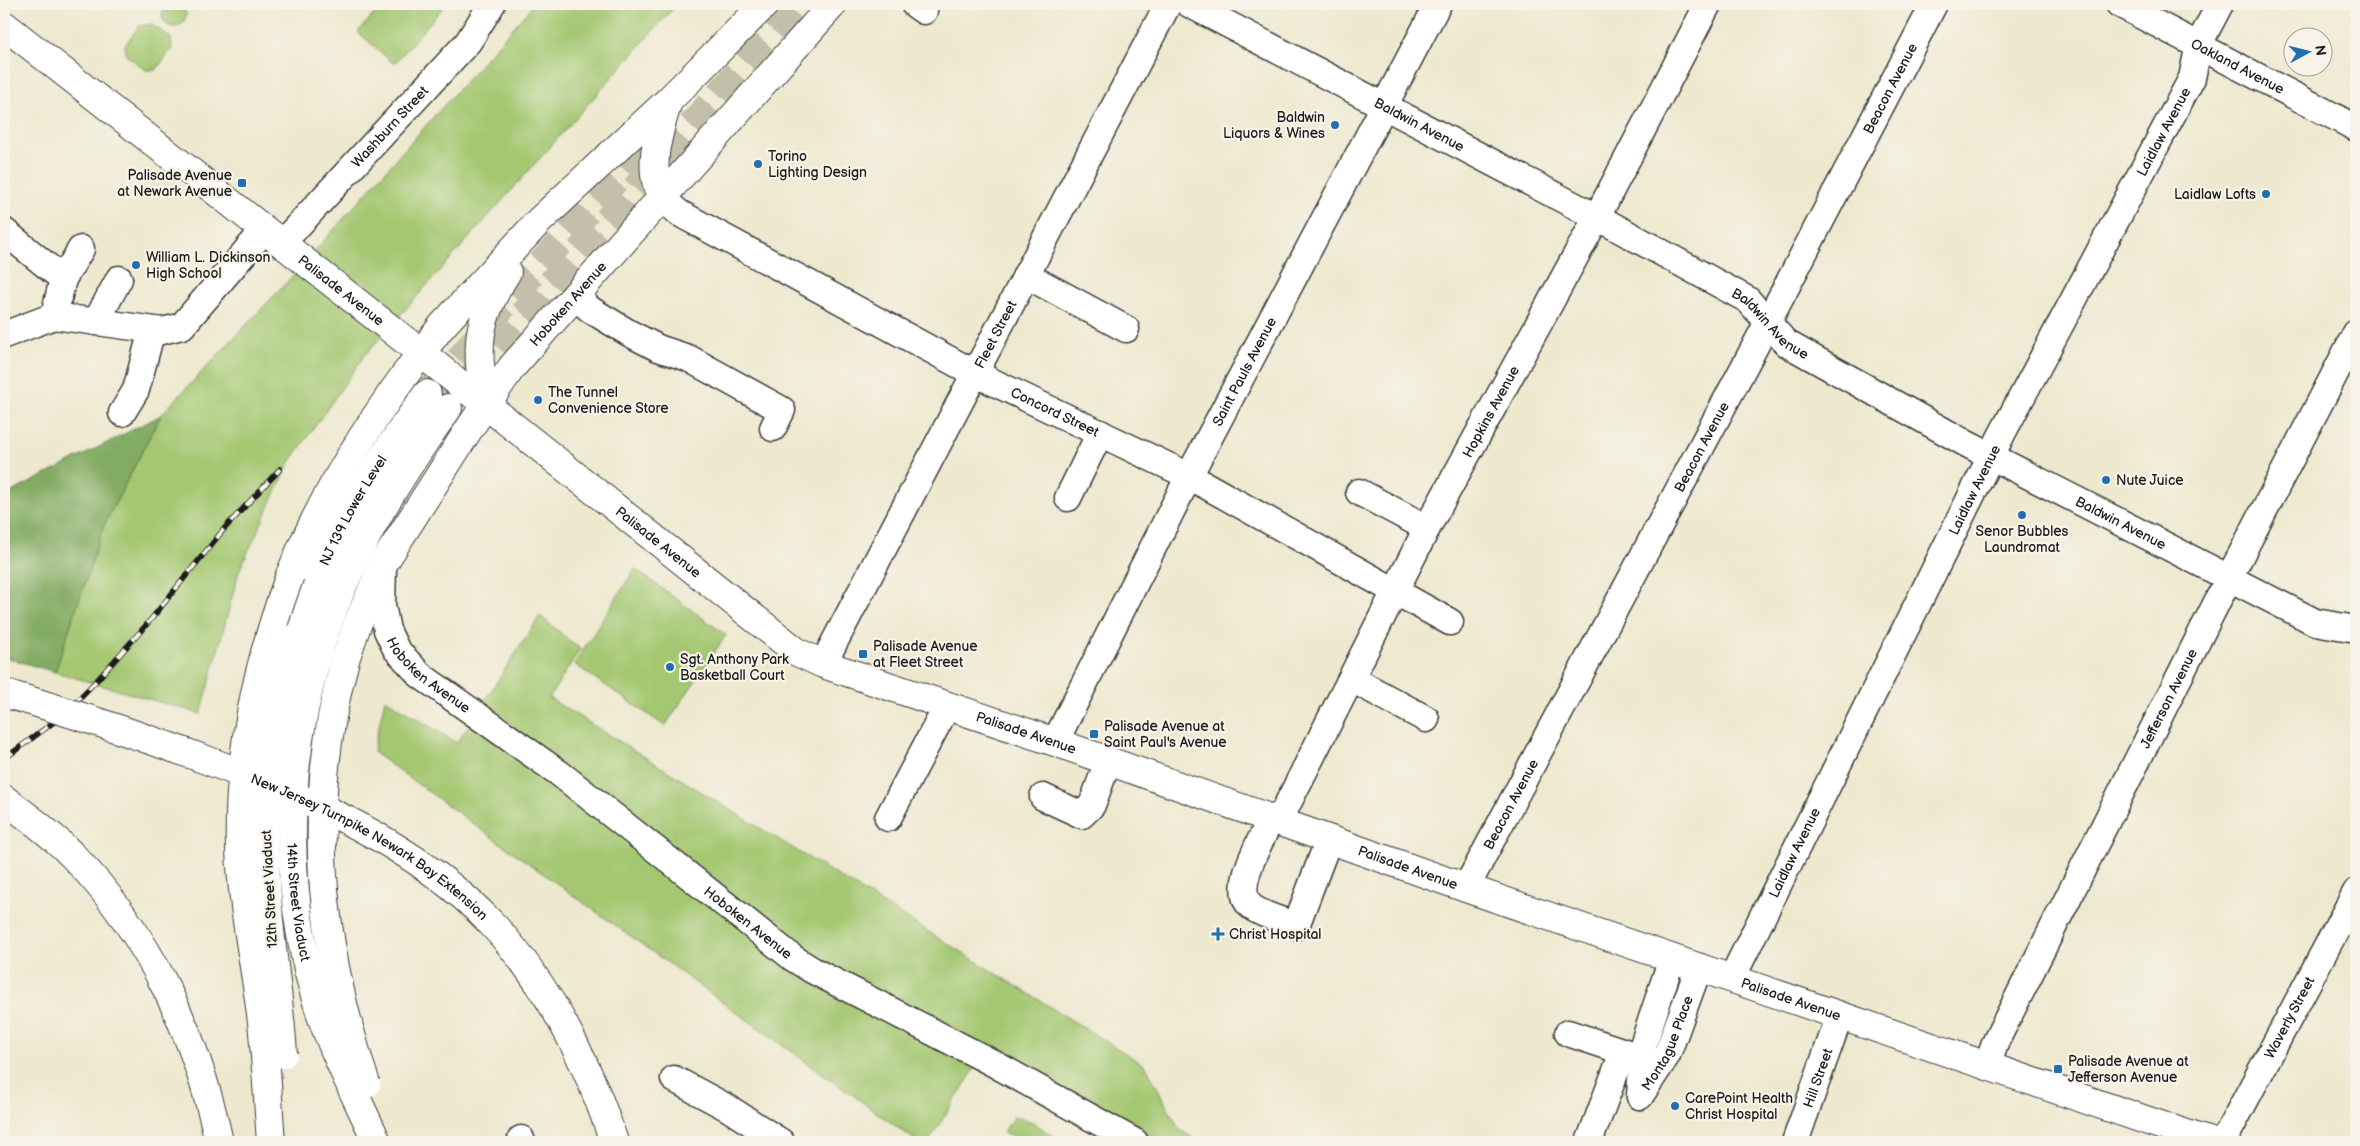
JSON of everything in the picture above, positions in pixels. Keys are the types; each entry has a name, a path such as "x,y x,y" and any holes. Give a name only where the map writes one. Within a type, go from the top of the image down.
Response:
{"main road":[{"path":"271,1142 262,1022 243,897 240,822 245,750 253,696 266,644 290,575 313,523 344,467 421,353 442,326 539,221 668,101 765,4"},
{"name":"Hoboken Avenue","path":"384,564 485,404 512,367 833,4"},
{"name":"Palisade Avenue","path":"4,25 387,326 786,644 824,664 1055,742 1466,888 2210,1142"},
{"path":"662,198 655,178 655,159 656,145 668,101"},
{"path":"485,404 478,361 482,324 496,289 539,221"},
{"name":"NJ 139 Lower Level","path":"307,644 322,568 343,523 384,455 437,401"},
{"path":"384,564 357,625 345,660 333,707 324,762 320,836 323,892 329,938 342,1002 386,1142"},
{"name":"12th Street Viaduct","path":"286,1142 283,1046 268,912 265,832 267,780 274,731 307,644"},
{"name":"14th Street Viaduct","path":"307,644 309,687 297,751 292,810 292,858 296,903 306,960 324,1023 377,1142"},
{"name":"New Jersey Turnpike Newark Bay Extension","path":"4,693 128,731 267,784 367,831 448,885 490,922 510,944 539,983 566,1028 587,1071 614,1142"},
{"path":"4,799 38,825 74,857 132,929 160,977 187,1035 210,1101 219,1142"}],"street":[{"name":"Washburn Street","path":"54,316 162,331 182,326 279,242 468,42 490,11 492,4"},
{"name":"Fleet Street","path":"824,664 1168,4"},
{"name":"Baldwin Avenue","path":"1189,4 1597,217 1748,300 1786,343 1990,457 2315,622 2356,629"},
{"name":"Saint Pauls Avenue","path":"1055,742 1189,476 1438,4"},
{"name":"Hopkins Avenue","path":"1329,839 1296,926 1251,907 1245,900 1246,875 1352,679 1427,528 1597,217 1708,4"},
{"name":"Beacon Avenue","path":"1466,888 1768,322 1934,4"},
{"name":"Oakland Avenue","path":"2119,4 2199,44 2356,128"},
{"name":"Laidlaw Avenue","path":"1732,978 1990,457 2192,78 2199,44 2220,4"},
{"name":"Concord Street","path":"662,198 679,214 974,373 1189,476 1450,622"},
{"path":"4,231 63,279"},
{"path":"4,335 54,316 63,279 81,249"},
{"path":"1026,275 1126,329"},
{"path":"96,322 119,279"},
{"path":"574,296 591,310 629,333 658,348 688,358 782,410 773,428"},
{"path":"122,414 136,390 152,330"},
{"name":"Jefferson Avenue","path":"1987,1066 1996,1040 2229,578 2356,333"},
{"path":"1068,498 1100,433"},
{"path":"1359,492 1427,528"},
{"name":"Hoboken Avenue","path":"384,564 381,579 382,605 389,635 406,662 436,687 559,773 792,958 821,975 991,1062 1135,1142"},
{"path":"1352,679 1426,718"},
{"path":"888,818 947,706"},
{"path":"1043,797 1082,815 1092,805 1108,761"},
{"name":"Waverly Street","path":"2223,1142 2356,892"},
{"name":"Montague Place","path":"1672,958 1642,1045 1642,1058 1667,1055 1699,967"},
{"name":"Hill Street","path":"1795,1142 1840,1015"},
{"path":"1568,1033 1642,1058 1589,1142"},
{"path":"674,1079 728,1108 781,1142"}],"green space":[{"path":"174,3 179,4 185,10 185,20 179,26 174,27 169,26 163,20 162,15 163,10 169,4"},
{"path":"383,4 446,4 394,64 358,32"},
{"path":"534,4 677,4 364,356 290,462 239,571 201,714 55,672 104,525 161,415 288,281"},
{"path":"151,24 171,38 172,49 156,70 146,70 126,55 125,45 139,26"},
{"path":"161,415 104,525 55,672 4,657 4,496"},
{"path":"635,569 726,635 665,726 574,664"},
{"path":"540,616 580,649 549,698 1146,1066 1179,1129 1199,1142 1115,1142 976,1067 928,1142 918,1142 373,752 385,699 457,743"},
{"path":"1014,1116 1033,1122 1054,1137 1055,1142 1019,1142 1011,1135 1003,1133"}],"tunnel":[{"path":"470,379 514,325 799,4"},
{"path":"430,390 449,372 499,311 666,123"}],"railway":[{"path":"4,759 62,716 98,679 148,623 224,529 280,469"}],"place":[{"name":"Baldwin Liquors & Wines","path":"1335,125"},
{"name":"Torino Lighting Design","path":"758,164"},
{"name":"Palisade Avenue at Newark Avenue","path":"242,183"},
{"name":"Laidlaw Lofts","path":"2266,194"},
{"name":"William L. Dickinson High School","path":"136,265"},
{"name":"The Tunnel Convenience Store","path":"538,400"},
{"name":"Nute Juice","path":"2106,480"},
{"name":"Senor Bubbles Laundromat","path":"2022,515"},
{"name":"Palisade Avenue at Fleet Street","path":"863,654"},
{"name":"Sgt. Anthony Park Basketball Court","path":"670,667"},
{"name":"Palisade Avenue at Saint Paul's Avenue","path":"1094,734"},
{"name":"Christ Hospital","path":"1218,934"},
{"name":"Palisade Avenue at Jefferson Avenue","path":"2058,1069"},
{"name":"CarePoint Health Christ Hospital","path":"1675,1106"}]}
